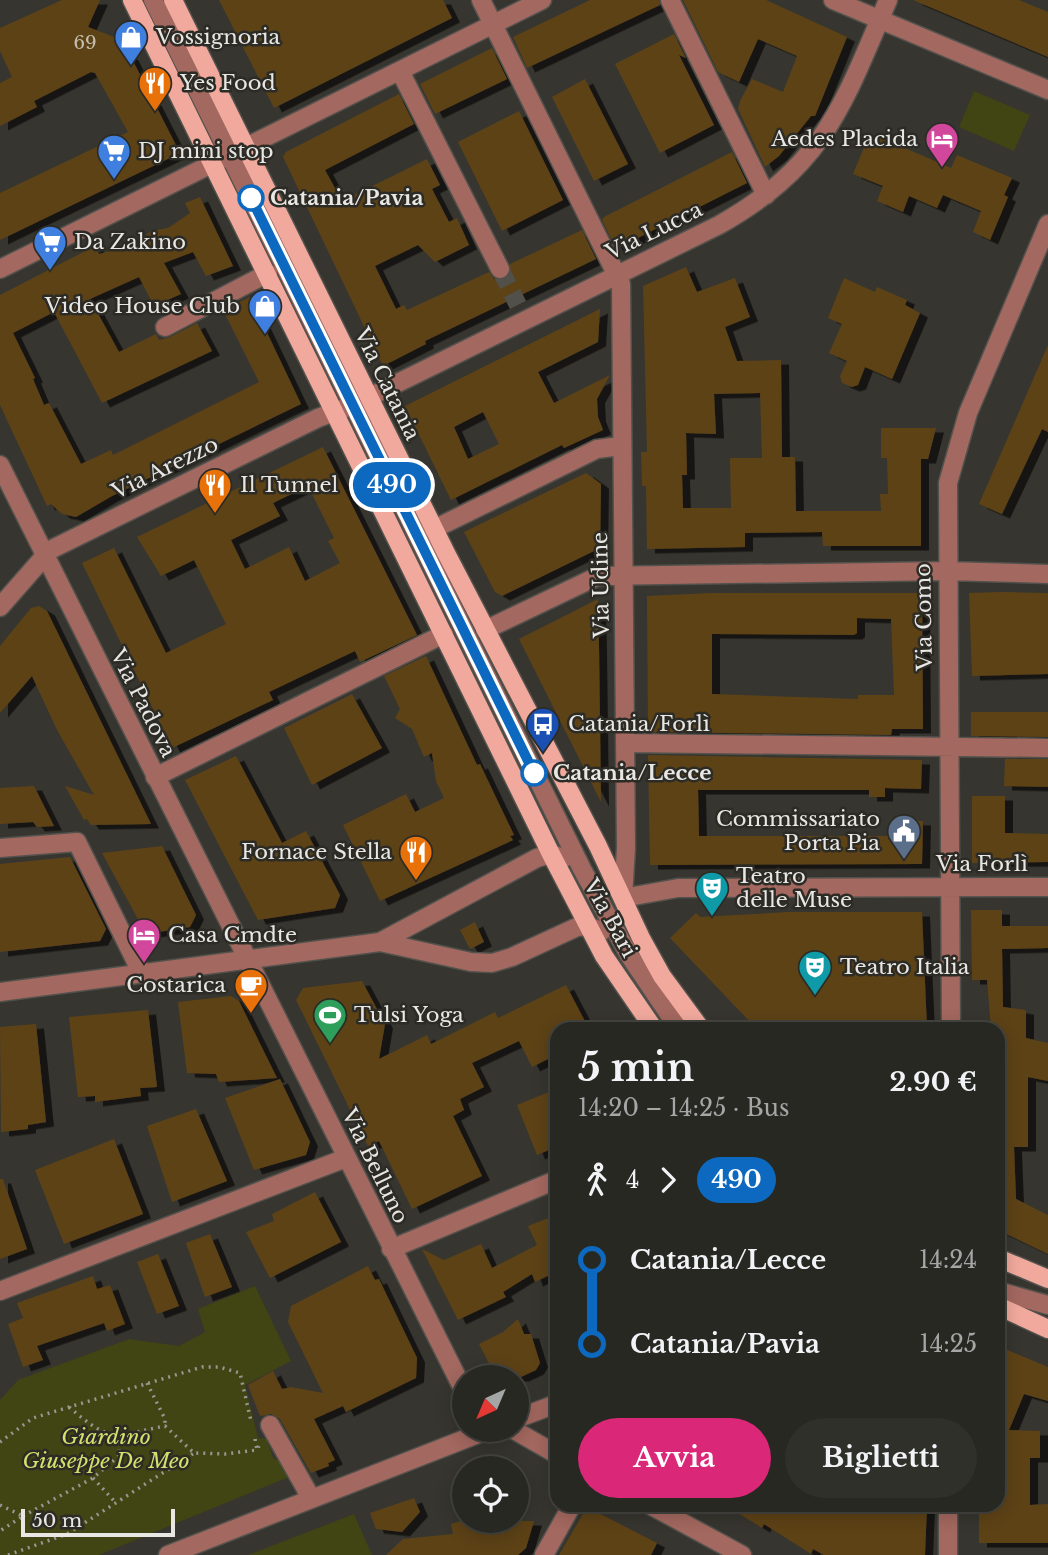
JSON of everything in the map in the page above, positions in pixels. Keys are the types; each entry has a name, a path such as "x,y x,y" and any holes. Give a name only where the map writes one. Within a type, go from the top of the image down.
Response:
{"main road":[{"path":"132,0 211,166 268,273 551,855"},
{"name":"Via Catania","path":"173,0 239,153 361,401 434,529 623,898"},
{"name":"Via Bari","path":"551,855 587,926 621,983 649,1022"},
{"name":"Via Bari","path":"623,898 658,969 696,1022"},
{"path":"1005,1261 1048,1279"},
{"path":"1005,1309 1048,1329"}],"street":[{"name":"Via Catania","path":"153,0 239,153"},
{"path":"481,0 618,273"},
{"path":"0,269 401,73 542,0"},
{"path":"833,0 1048,90"},
{"name":"Via Lucca","path":"361,401 719,225 766,195 801,164 833,121 888,0"},
{"path":"673,5 766,195"},
{"path":"401,73 500,269"},
{"name":"Via Como","path":"951,1022 947,496 953,457 968,413 1048,225"},
{"path":"165,327 268,273"},
{"name":"Via Udine","path":"618,273 621,284 624,574 626,848 623,898"},
{"name":"Via Catania","path":"361,401 582,869"},
{"name":"Via Arezzo","path":"0,607 43,555 318,418 361,401"},
{"path":"434,529 597,449 621,446"},
{"name":"Via Padova","path":"0,465 246,960"},
{"path":"485,630 598,576 946,571 1048,575"},
{"path":"155,777 444,634"},
{"path":"625,743 1048,748"},
{"path":"0,848 78,842 142,974"},
{"path":"380,942 537,858 551,855"},
{"name":"Via Bari","path":"551,855 562,857 623,898"},
{"name":"Via Bari","path":"582,869 629,955 674,1022"},
{"name":"Via Forlì","path":"623,898 667,889 1048,887"},
{"path":"0,992 380,942 471,962 492,963 512,957 566,931 587,926 605,932 629,955"},
{"name":"Via Belluno","path":"246,960 452,1368"},
{"path":"0,1290 346,1158"},
{"path":"391,1249 550,1183"},
{"path":"1005,1293 1048,1305"},
{"path":"529,1414 550,1406"},
{"path":"270,1425 312,1499"},
{"path":"529,1439 550,1451"},
{"path":"168,1555 457,1442"},
{"path":"544,1555 568,1512"},
{"path":"663,1512 742,1555"},
{"path":"948,1512 948,1555"}],"path":[{"path":"0,1442 33,1418 202,1367 240,1373 251,1424"},
{"path":"147,1383 165,1419 164,1426"},
{"path":"69,1407 91,1427 117,1437 164,1426"},
{"path":"257,1450 270,1425"},
{"path":"164,1426 194,1453"},
{"path":"0,1531 93,1478 120,1455 117,1437"},
{"path":"254,1437 257,1450"},
{"path":"8,1555 67,1534 194,1453 225,1454 257,1450"},
{"path":"93,1478 116,1503"},
{"path":"0,1505 23,1516"}],"green space":[{"path":"974,91 1030,115 1014,151 959,127"},
{"name":"Giardino Giuseppe De Meo","path":"255,1286 291,1361 245,1385 258,1438 267,1439 273,1458 283,1463 289,1477 99,1555 0,1555 0,1400 18,1380 129,1339 179,1346 205,1332 198,1309"},
{"path":"354,1514 372,1555 248,1555"}],"building":[{"path":"62,0 100,0 88,27 117,38 131,57 180,153 0,240 0,193 128,132 95,73 91,72 34,101 37,107 0,126 0,83 12,77 0,51 0,28"},
{"path":"219,0 443,0 452,18 274,108"},
{"path":"590,0 659,0 660,5 527,68 513,37"},
{"path":"683,0 766,0 847,37 815,116 811,116 779,156 765,167 738,109 740,101 752,79 783,92 797,56 758,39 739,82 718,72"},
{"path":"913,0 1019,0 1048,12 1048,57"},
{"path":"674,34 686,58 679,55 714,125 660,153 615,64"},
{"path":"492,48 507,79 435,114 420,84"},
{"path":"585,79 628,164 594,181 552,97"},
{"path":"399,94 414,124 325,170 342,201 427,159 440,185 432,189 449,222 457,218 469,245 435,262 418,245 375,266 396,309 404,305 407,310 489,272 494,279 504,279 510,275 510,264 582,230 596,259 425,341 426,344 383,366 283,157 286,152"},
{"path":"519,111 563,200 502,231 458,142"},
{"path":"870,133 951,168 957,155 1012,178 1004,195 1008,197 990,240 973,232 981,211 943,195 937,208 909,196 903,212 877,201 883,186 853,174"},
{"path":"732,152 747,183 616,249 602,220 604,217"},
{"path":"200,197 233,266 206,276 193,252 164,263 181,294 154,306 139,277 90,299 119,352 156,334 159,340 197,323 212,351 102,403 54,312 13,333 35,378 33,379 44,405 49,403 81,464 111,450 113,455 259,382 223,310 250,297 301,404 112,496 76,517 62,514 51,504 47,506 0,405 0,295 95,246 99,254 132,245 151,231 168,228 190,213 185,203"},
{"path":"686,267 697,292 735,278 750,317 725,327 737,361 781,360 782,457 795,457 796,511 881,511 880,494 888,494 887,458 881,458 881,428 936,428 928,459 921,459 921,546 823,546 822,532 745,533 745,547 647,549 646,486 642,486 641,452 647,452 643,286","holes":["760,393 762,458 730,458 731,508 683,508 682,475 687,475 686,433 716,434 714,394"]},
{"path":"844,278 875,292 877,287 907,300 905,305 920,313 892,379 865,367 858,385 852,387 842,383 840,376 847,361 829,353 842,324 828,318"},
{"path":"600,309 598,342 538,372 554,403 610,375 597,399 598,417 603,430 564,448 562,445 451,500 405,406","holes":["483,412 499,444 468,459 454,427"]},
{"path":"1048,345 1048,432 1042,429 1002,514 979,504"},
{"path":"323,447 417,635 360,662 355,651 269,692 273,700 172,748 82,563 114,548 166,653 226,624 194,560 161,576 137,537","holes":["308,486 334,538 328,541 340,563 305,581 289,547 245,569 231,540 280,516 273,503"]},
{"path":"586,473 601,484 600,548 502,596 495,592 464,532"},
{"path":"710,593 922,593 923,729 892,729 891,735 648,732 647,596","holes":["857,618 891,619 894,695 858,695 858,699 712,694 712,634 854,635 857,633"]},
{"path":"969,593 1048,593 1048,674 972,676"},
{"path":"598,599 599,647 601,802 519,639"},
{"path":"39,606 47,611 151,824 91,825 87,819 84,820 65,786 94,795 57,730 32,676 0,713 0,646 31,608"},
{"path":"426,656 477,765 480,764 514,835 510,836 513,840 380,901 343,825 406,794 415,812 444,798 436,781 432,753 424,757 412,729 395,718 400,709 384,676"},
{"path":"352,694 382,748 312,785 284,728"},
{"path":"971,712 1048,712 1048,737 971,736"},
{"path":"648,755 922,760 921,789 885,788 885,797 869,797 869,790 698,790 699,836 893,836 893,820 923,821 922,864 650,865"},
{"path":"236,756 282,843 306,831 340,895 335,908 258,920 185,780"},
{"path":"1005,759 1048,759 1048,787 1004,786"},
{"path":"34,786 54,826 37,827 33,822 0,824 0,788"},
{"path":"972,796 1005,796 1005,833 1048,834 1048,862 972,863"},
{"path":"162,846 196,915 190,927 146,934 102,853"},
{"path":"70,857 106,929 100,941 0,952 0,864"},
{"path":"971,910 1002,910 1002,926 1048,926 1048,948 1002,949 1003,1007 1026,1010 1026,1038 1048,1043 1048,1081 1028,1077 1028,1147 1014,1147 1016,1199 1048,1215 1048,1254 1005,1233 1005,1022 990,1022 987,980 972,980"},
{"path":"789,912 922,912 927,1022 750,1022 670,938 696,913 700,917"},
{"path":"475,922 484,942 470,949 460,930"},
{"path":"362,981 385,1024 379,1059 427,1035 431,1044 495,1012 498,1018 566,985 585,1022 550,1022 550,1058 532,1067 519,1041 472,1063 484,1087 460,1099 464,1110 453,1116 482,1176 412,1209 379,1141 368,1146 296,1000 303,988"},
{"path":"231,996 239,1001 277,1078 219,1082 216,1074 187,1073 178,1002"},
{"path":"148,1010 157,1087 140,1088 141,1096 95,1102 95,1096 78,1097 69,1017"},
{"path":"36,1024 46,1122 28,1125 28,1129 1,1132 0,1027"},
{"path":"280,1079 310,1142 306,1155 254,1170 225,1098"},
{"path":"550,1091 550,1150 537,1155 517,1105"},
{"path":"196,1109 227,1181 172,1202 147,1126"},
{"path":"114,1139 143,1214 64,1244 35,1170"},
{"path":"0,1179 3,1179 27,1249 0,1259"},
{"path":"315,1192 341,1242 270,1278 246,1232 274,1221 272,1214"},
{"path":"550,1217 550,1275 535,1282 532,1274 503,1292 506,1297 458,1320 422,1249 444,1260 481,1244 492,1268 537,1245 528,1226"},
{"path":"210,1234 232,1287 205,1297 186,1243"},
{"path":"158,1254 179,1306 157,1314 137,1262"},
{"path":"368,1266 375,1280 379,1279 417,1358 416,1378 346,1412 343,1406 314,1419 335,1460 328,1463 329,1466 311,1473 280,1419 271,1414 260,1416 248,1385 273,1371 282,1389 291,1387 323,1393 288,1322 291,1306"},
{"path":"93,1276 97,1289 110,1285 125,1324 107,1331 104,1323 37,1346 43,1360 23,1367 8,1324 23,1318 17,1303"},
{"path":"518,1319 524,1334 531,1334 540,1363 536,1370 529,1373 529,1365 490,1365 479,1344 503,1332"},
{"path":"1005,1349 1048,1367 1048,1401 1024,1394 1009,1430 1040,1431 1040,1458 1030,1458 1030,1505 1048,1504 1048,1543 979,1543 979,1512 1005,1512"},
{"path":"414,1498 420,1512 402,1532 376,1529 370,1513"},
{"path":"584,1512 597,1512 657,1543 651,1555 559,1555"},
{"path":"736,1512 927,1512 925,1555 824,1555 813,1549 811,1554 764,1524 762,1528"},
{"path":"529,1521 534,1521 526,1548 518,1555 386,1555 403,1539 453,1534 529,1533"}],"tunnel":[{"path":"500,269 518,305"}],"bus line":[{"name":"490","path":"251,198 534,773"}],"place":[{"name":"Vossignoria","path":"131,67"},
{"name":"Yes Food","path":"155,113"},
{"name":"Aedes Placida","path":"942,169"},
{"name":"DJ mini stop","path":"114,181"},
{"name":"Catania/Pavia","path":"251,198"},
{"name":"Da Zakino","path":"50,272"},
{"name":"Video House Club","path":"265,336"},
{"name":"Il Tunnel","path":"215,515"},
{"name":"Catania/Forlì","path":"543,754"},
{"name":"Catania/Lecce","path":"534,773"},
{"name":"Commissariato Porta Pia","path":"904,861"},
{"name":"Fornace Stella","path":"416,882"},
{"name":"Teatro delle Muse","path":"712,918"},
{"name":"Casa Cmdte","path":"144,965"},
{"name":"Teatro Italia","path":"815,997"},
{"name":"Costarica","path":"251,1015"},
{"name":"Tulsi Yoga","path":"330,1045"}]}
